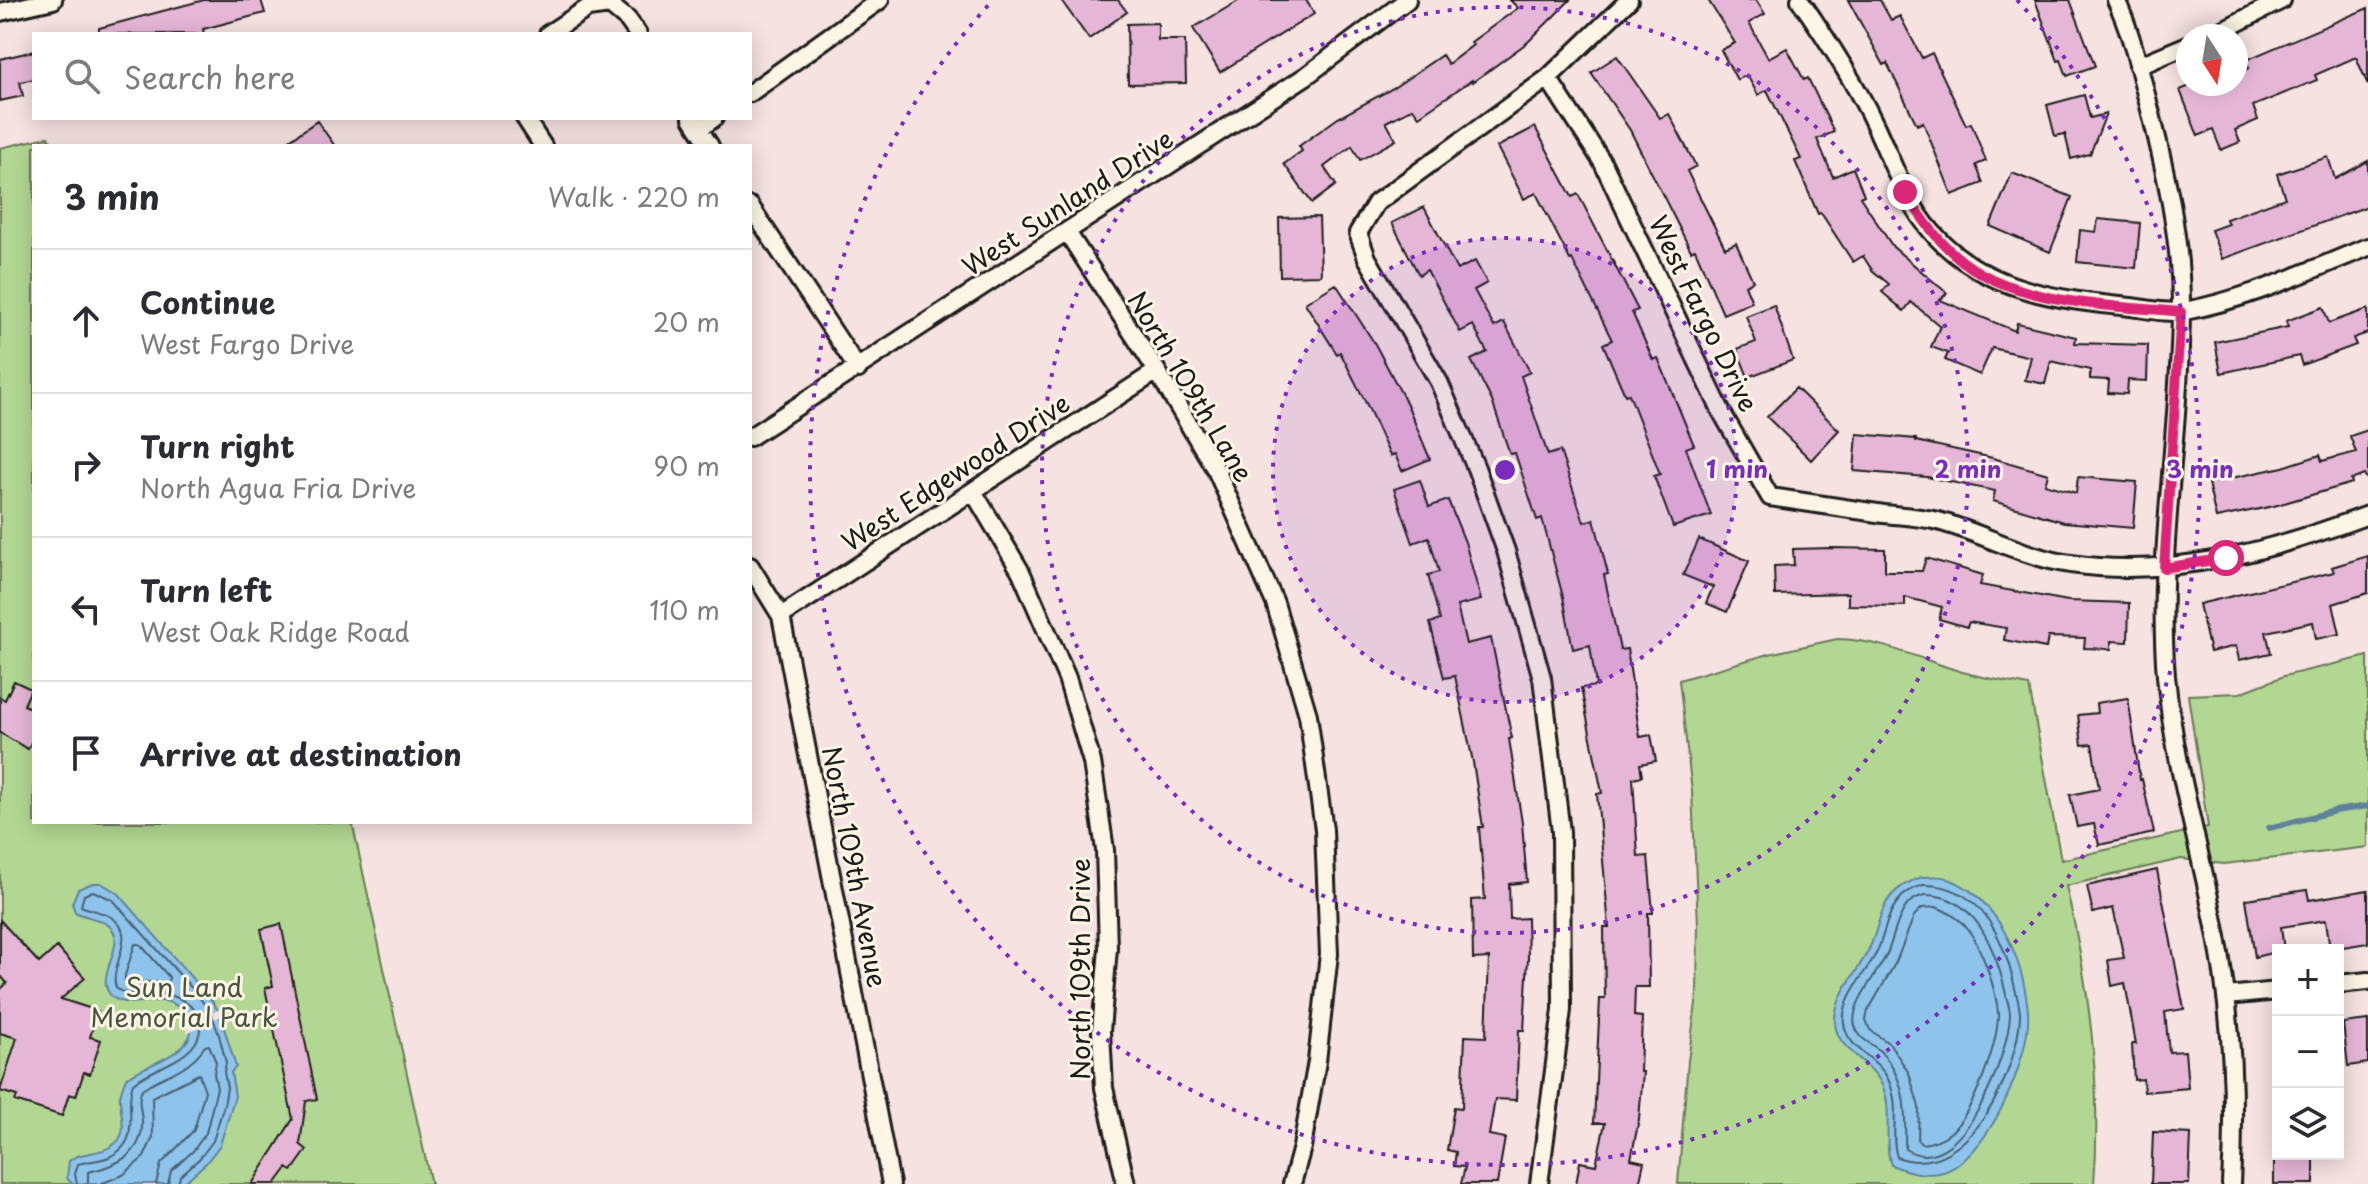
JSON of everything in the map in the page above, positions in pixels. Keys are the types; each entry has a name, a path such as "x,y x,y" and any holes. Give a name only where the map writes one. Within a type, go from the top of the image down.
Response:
{"street":[{"path":"0,12 53,0"},
{"path":"752,92 880,0"},
{"name":"West Sunland Drive","path":"752,436 1306,76 1407,0"},
{"path":"1539,1184 1562,1010 1561,832 1542,678 1506,551 1476,468 1439,382 1367,258 1358,233 1376,203 1548,78 1629,0"},
{"path":"1800,0 1874,122 1905,192 1931,231 1957,258 1985,275 2015,288 2057,298 2181,312 2245,296 2368,247"},
{"path":"2116,0 2138,66 2166,172 2177,247 2181,312 2164,568 2166,675 2176,746 2217,934 2227,996 2234,1138 2231,1184"},
{"path":"2235,24 2282,0"},
{"path":"551,32 588,8 610,5 637,32"},
{"path":"2138,66 2176,50"},
{"name":"West Fargo Drive","path":"1548,78 1603,163 1722,413 1770,497 1938,521 2070,564 2164,568 2279,545 2368,515"},
{"path":"526,120 542,144"},
{"path":"696,123 709,144"},
{"path":"752,209 858,369"},
{"name":"North 109th Lane","path":"1067,232 1157,371 1217,472 1275,603 1308,715 1324,830 1329,954 1317,1061 1302,1147 1292,1184"},
{"name":"West Edgewood Drive","path":"781,616 1157,371"},
{"name":"North 109th Drive","path":"973,491 1021,572 1067,678 1092,762 1105,864 1108,948 1101,1031 1104,1088 1126,1184"},
{"name":"North 109th Avenue","path":"752,569 781,616 891,1184"},
{"path":"2344,983 2368,981"},
{"path":"2227,996 2272,992"}],"green space":[{"name":"Sun Land Memorial Park","path":"48,137 53,144 32,144 32,824 352,824 431,1184 0,1184 0,148"},
{"path":"1837,639 1883,646 1965,673 2029,686 2061,860 2208,827 2188,695 2240,693 2284,676 2368,656 2368,847 2224,864 2181,859 2066,886 2092,1034 2096,1109 2094,1184 1678,1184 1688,1061 1697,996 1698,924 1692,792 1679,680 1769,654"}],"water":[{"path":"1922,877 1943,877 1964,887 1980,899 1993,915 2014,951 2028,1011 2023,1054 2003,1105 1989,1129 1974,1150 1957,1165 1932,1174 1891,1165 1884,1091 1874,1073 1845,1046 1836,1030 1835,1019 1839,1000 1866,956 1887,901 1901,887"},
{"path":"101,883 119,894 212,1001 219,1012 236,1067 231,1072 235,1096 220,1145 206,1163 180,1184 72,1184 67,1178 69,1161 105,1149 121,1137 120,1096 126,1078 181,1048 192,1029 190,1016 172,1003 121,1001 109,993 106,975 115,946 113,929 102,921 75,912 72,903 78,889"}],"pier":[{"path":"222,1008 225,1014 187,1033 188,1025"}],"building":[{"path":"204,0 261,0 265,13 203,29 204,32 99,32 99,28"},
{"path":"1061,0 1118,0 1127,12 1089,39"},
{"path":"1240,0 1306,0 1314,14 1220,72 1193,28"},
{"path":"1510,0 1570,0 1528,42 1473,82 1419,116 1413,108 1386,122 1396,140 1360,160 1352,146 1324,167 1336,185 1312,203 1284,164 1302,151 1299,146 1338,118 1395,87 1442,55 1448,64 1473,45 1471,42 1518,8"},
{"path":"1708,0 1756,0 1765,14 1749,23 1768,58 1787,48 1804,80 1808,78 1834,132 1817,139 1833,177 1853,168 1864,195 1860,197 1893,247 1947,293 1940,300 2015,331 2017,323 2076,337 2075,343 2148,345 2147,381 2128,380 2127,394 2108,393 2109,380 2090,379 2090,370 2051,361 2045,384 2025,380 2031,357 1992,348 1980,375 1945,360 1948,353 1931,347 1940,326 1911,302 1904,311 1882,292 1889,284 1872,270 1863,256 1853,262 1821,213 1818,214 1795,161 1801,159 1767,90 1758,95 1747,75 1737,80 1721,50 1735,43"},
{"path":"1848,0 1880,0 1891,20 1900,16 1922,58 1932,53 1966,125 1971,123 1986,161 1976,165 1983,183 1952,195 1923,122 1917,125 1887,63 1884,65"},
{"path":"2035,0 2070,0 2095,66 2067,76 2061,60 2058,61"},
{"path":"2368,8 2368,85 2356,57 2315,75 2317,80 2253,106 2258,120 2235,130 2240,142 2221,150 2213,130 2198,136 2182,96 2248,96 2248,59"},
{"path":"1158,23 1158,40 1185,40 1186,83 1128,84 1127,24"},
{"path":"32,51 32,79 20,82 23,96 0,101 0,59"},
{"path":"1617,56 1660,118 1669,114 1696,166 1687,171 1725,248 1736,243 1753,281 1745,285 1752,302 1723,314 1695,249 1691,251 1630,130 1591,73"},
{"path":"2084,95 2090,118 2106,114 2090,154 2071,159 2065,134 2055,136 2047,105"},
{"path":"317,121 334,144 284,144"},
{"path":"1535,127 1572,197 1578,194 1638,310 1632,312 1653,360 1658,358 1694,445 1686,448 1711,515 1673,527 1654,476 1660,474 1629,394 1625,395 1603,344 1612,340 1536,193 1524,199 1497,147"},
{"path":"2328,157 2335,179 2368,161 2368,206 2222,259 2211,230 2228,224 2226,219 2285,198 2277,174"},
{"path":"2012,173 2072,197 2050,252 1990,226"},
{"path":"1424,207 1457,270 1475,261 1487,283 1474,290 1494,327 1504,322 1530,372 1521,376 1548,455 1560,451 1584,522 1594,519 1608,574 1604,575 1620,650 1627,649 1640,737 1651,735 1656,761 1640,764 1642,776 1633,778 1638,857 1648,856 1653,913 1648,913 1649,987 1635,987 1634,1016 1642,1017 1640,1072 1643,1072 1639,1119 1631,1159 1644,1162 1639,1184 1576,1184 1580,1162 1596,1165 1605,1123 1594,1123 1600,999 1605,999 1604,927 1609,927 1597,794 1602,793 1581,688 1596,686 1590,645 1573,649 1542,518 1537,520 1515,453 1510,454 1492,401 1471,360 1487,352 1473,325 1460,332 1427,270 1419,275 1392,223"},
{"path":"1319,217 1321,275 1280,276 1279,218"},
{"path":"2098,219 2140,223 2136,268 2077,262 2080,230 2096,232"},
{"path":"1336,284 1375,344 1407,404 1430,459 1402,471 1395,454 1390,456 1340,352 1337,354 1305,303"},
{"path":"1774,305 1793,360 1748,377 1737,349 1756,342 1746,316"},
{"path":"2323,307 2329,323 2368,309 2368,333 2353,338 2356,345 2302,365 2299,356 2221,373 2215,342 2288,327 2286,321"},
{"path":"1796,388 1839,430 1811,460 1767,417"},
{"path":"2368,430 2368,480 2364,475 2351,480 2352,483 2274,506 2216,518 2208,483 2283,467 2320,455 2322,461 2356,452 2350,436"},
{"path":"1857,434 1916,439 1993,458 2048,474 2045,484 2076,493 2078,477 2137,482 2133,528 2064,522 1993,501 1995,491 1927,477 1854,471"},
{"path":"1420,480 1429,507 1448,500 1465,542 1481,600 1457,606 1466,644 1491,638 1512,738 1509,739 1522,823 1527,882 1509,884 1510,919 1527,918 1524,1030 1519,1030 1516,1100 1495,1099 1489,1135 1505,1138 1497,1184 1461,1184 1465,1167 1454,1166 1456,1152 1447,1150 1454,1107 1462,1108 1465,1036 1486,1037 1489,958 1473,959 1472,900 1485,899 1479,827 1483,827 1455,676 1444,678 1430,623 1440,620 1428,575 1439,572 1429,537 1413,543 1394,489"},
{"path":"1699,539 1749,561 1727,612 1706,603 1713,587 1683,575"},
{"path":"1793,549 1885,549 1885,571 1922,571 1926,558 1983,575 1980,585 2068,601 2129,603 2128,642 2111,641 2111,649 2084,648 2085,638 2048,637 2046,648 2004,640 2006,628 1969,622 1967,627 1939,619 1942,607 1905,597 1905,606 1848,605 1848,593 1775,595 1774,566 1794,565"},
{"path":"2368,556 2368,593 2333,604 2340,634 2316,639 2313,622 2266,632 2271,653 2239,660 2236,646 2210,652 2199,604 2334,572 2332,567"},
{"path":"14,681 31,689 24,705 32,709 32,741 28,749 0,733 0,697 5,700"},
{"path":"2128,698 2140,780 2154,833 2099,845 2094,824 2077,827 2070,795 2099,789 2092,744 2082,745 2078,715 2097,713 2096,703"},
{"path":"2157,870 2184,1009 2165,1012 2169,1052 2185,1051 2188,1088 2144,1092 2143,1079 2134,1080 2132,1044 2136,1044 2125,983 2112,986 2108,960 2124,958 2113,908 2093,913 2087,886"},
{"path":"2307,890 2309,900 2368,890 2368,943 2344,947 2344,944 2329,944 2326,920 2281,927 2283,944 2272,944 2272,953 2255,957 2246,899"},
{"path":"0,920 39,963 57,947 85,978 61,999 98,1011 90,1037 101,1040 90,1074 84,1072 76,1096 69,1094 62,1116 15,1101 17,1096 0,1091 17,1038 0,1033 0,990 7,983 0,975"},
{"path":"281,924 317,1099 306,1101 300,1144 307,1150 292,1171 287,1168 275,1184 252,1184 293,1119 265,988 273,986 261,929"},
{"path":"2368,1020 2368,1063 2348,1066 2344,1023"},
{"path":"2153,1132 2191,1134 2189,1184 2151,1184"},
{"path":"2274,1160 2314,1160 2314,1184 2274,1184"}],"waterway":[{"path":"2269,828 2368,806"}],"route":[{"path":"1905,192 1931,231 1957,258 1985,275 2015,288 2071,301 2181,312 2164,568 2226,558"}]}
